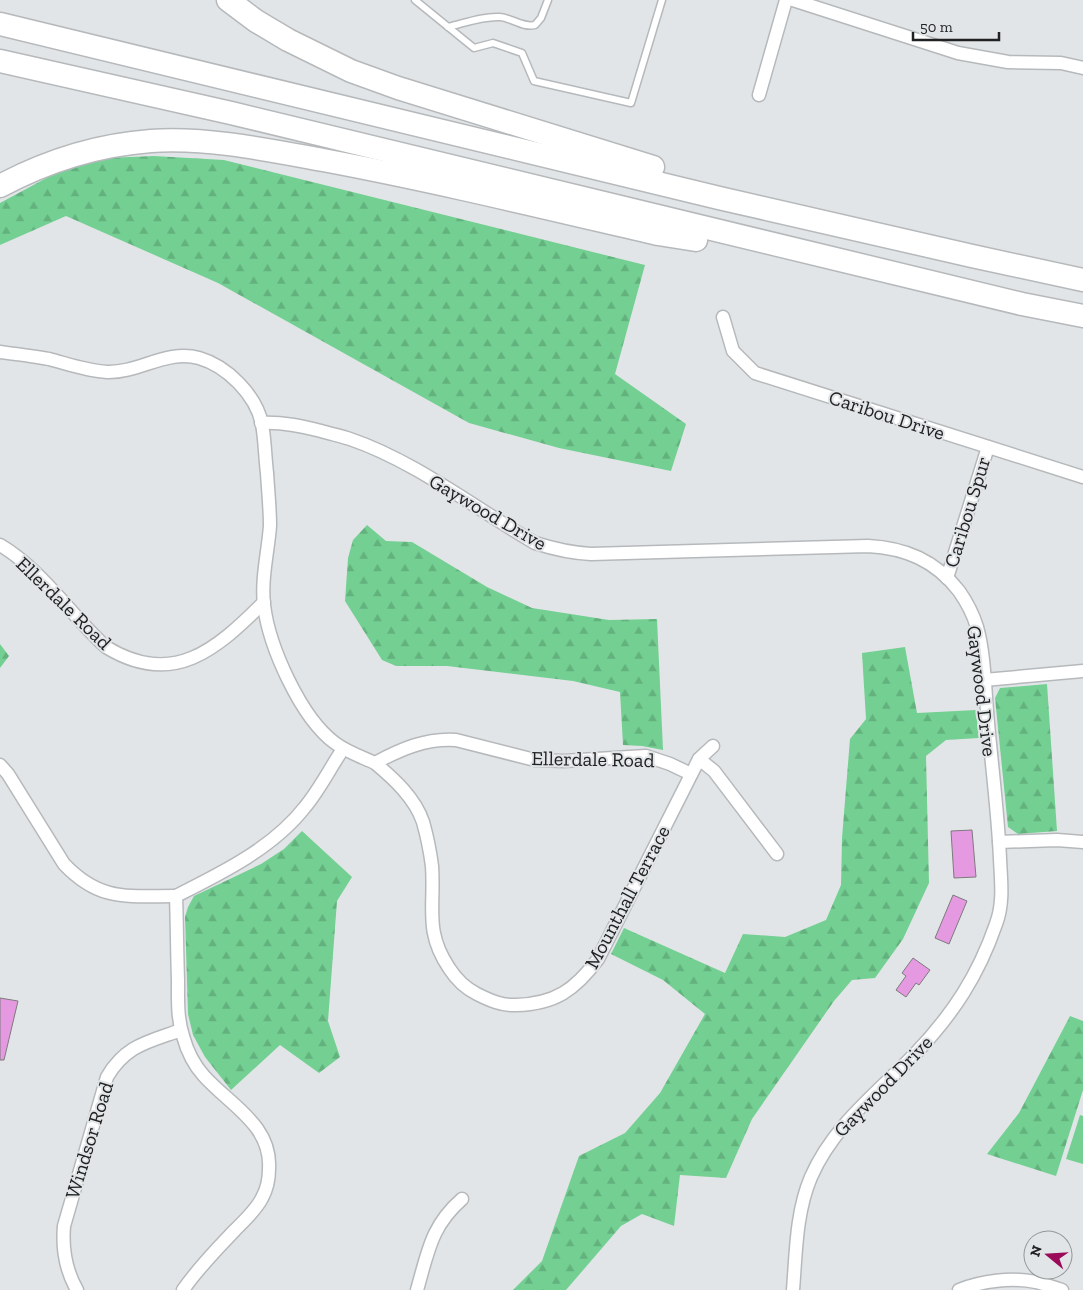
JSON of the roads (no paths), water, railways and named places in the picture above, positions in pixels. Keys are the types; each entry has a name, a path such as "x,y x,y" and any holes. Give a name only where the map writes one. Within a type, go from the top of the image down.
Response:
{"highway":[{"path":"228,0 256,21 288,40 351,71 398,88 676,174 720,198"},
{"path":"0,24 720,198 1083,280"},
{"path":"0,61 337,139 800,252 1022,304 1083,316"},
{"path":"0,186 22,174 51,163 82,152 117,144 153,141 204,142 238,146 375,170 658,234 744,248 800,252"}],"street":[{"path":"759,95 786,0"},
{"path":"793,0 958,53 983,59 1008,62 1061,63 1083,68"},
{"name":"Caribou Drive","path":"723,317 733,351 755,373 1083,477"},
{"path":"0,352 108,372 124,371 157,360 178,356 200,358 220,368 236,381 254,406 261,423 270,525 264,602 267,626 272,640 292,686 325,735 343,749 375,763"},
{"name":"Gaywood Drive","path":"261,423 289,423 303,426 350,439 386,454 420,472 535,543 553,549 591,554 889,547 910,553 929,564 947,578 969,608 976,626 984,680 1000,842 1002,891 1000,913 973,979 941,1025 839,1129 823,1152 810,1178 802,1205 797,1234 793,1290"},
{"name":"Caribou Spur","path":"947,578 988,447"},
{"name":"Ellerdale Road","path":"0,545 17,555 33,570 106,647 140,662 176,663 205,653 235,630 264,602"},
{"path":"984,680 1083,671"},
{"name":"Ellerdale Road","path":"375,763 398,750 444,739 456,740 535,760 564,761 646,756 691,774"},
{"name":"Mounthall Terrace","path":"375,763 394,779 410,798 422,819 429,843 432,867 434,940 442,959 454,976 470,990 489,1000 509,1005 530,1004 551,1000 570,990 586,976 598,959 691,774 699,760 713,746"},
{"path":"0,766 8,774 64,864 90,887 124,896 176,896 254,852 284,830 313,796 343,749"},
{"path":"699,760 714,771 777,854"},
{"path":"1000,842 1058,840 1083,842"},
{"path":"176,896 178,997 181,1030 191,1058 203,1074 259,1128 266,1144 270,1162 269,1180 263,1197 252,1212 198,1270 183,1290"},
{"name":"Windsor Road","path":"77,1290 65,1261 64,1226 107,1077 114,1065 127,1052 181,1030"},
{"path":"417,1290 435,1232 450,1210 462,1199"},
{"path":"959,1290 988,1282 1011,1280 1035,1282 1062,1290"}],"lane":[{"path":"415,0 474,48 493,43 522,53 534,81 631,103 662,0"},
{"path":"448,27 492,17 503,17 530,26 535,25 541,18 548,0"}]}
